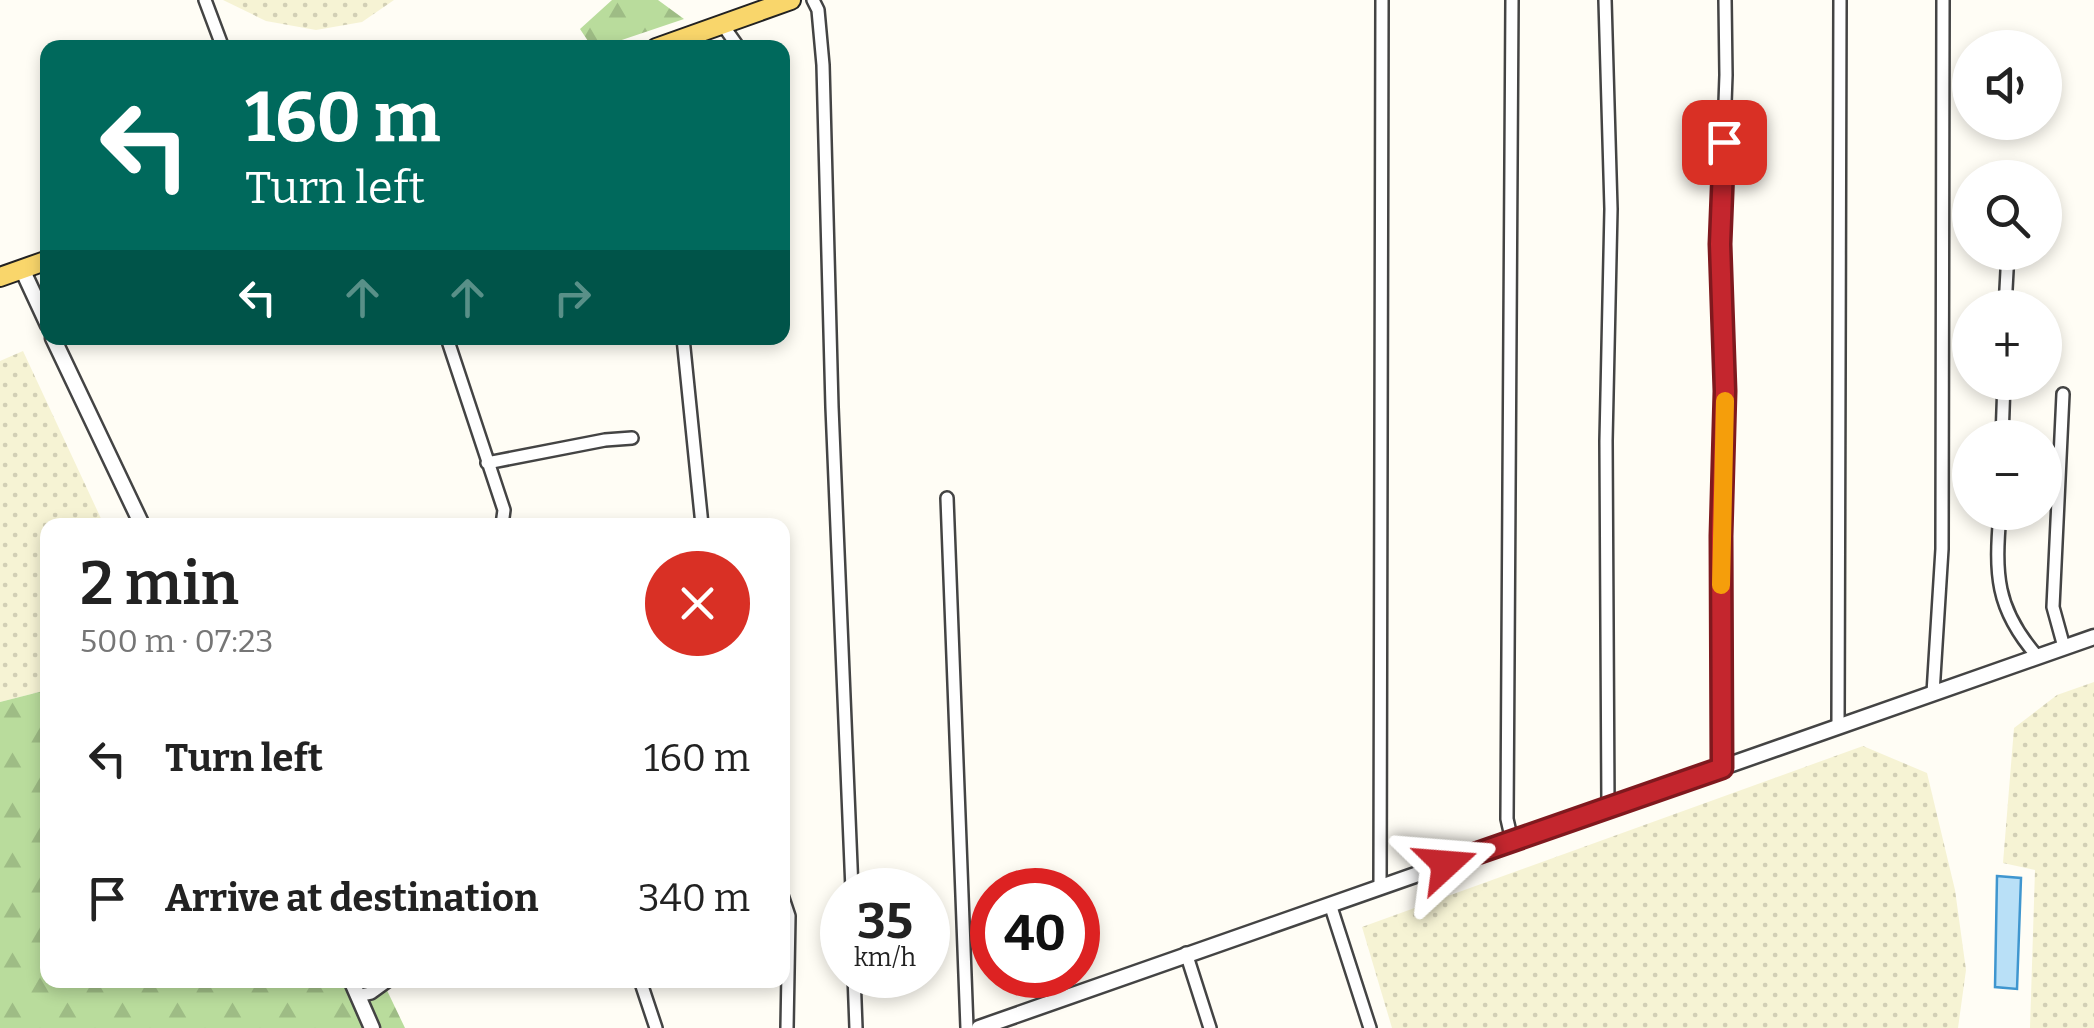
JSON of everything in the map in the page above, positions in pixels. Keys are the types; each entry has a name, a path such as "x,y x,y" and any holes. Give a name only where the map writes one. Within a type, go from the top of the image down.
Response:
{"main road":[{"path":"678,40 791,0"},
{"path":"0,277 40,263"}],"street":[{"path":"205,0 221,40"},
{"path":"813,0 818,10 823,66 851,868"},
{"path":"1380,887 1382,0"},
{"path":"1512,0 1507,820 1512,841"},
{"path":"1605,0 1611,208 1606,441 1608,807"},
{"path":"1722,768 1725,391 1720,244 1725,0"},
{"path":"1838,726 1840,0"},
{"path":"1934,693 1942,549 1943,0"},
{"path":"722,24 733,40"},
{"path":"22,269 40,308"},
{"path":"57,345 139,518"},
{"path":"449,345 504,510 503,518"},
{"path":"683,345 701,518"},
{"path":"2063,394 2054,607 2064,647"},
{"path":"487,463 632,438"},
{"path":"947,498 967,1028"},
{"path":"1999,530 1997,551 2004,609 2017,634 2038,656"},
{"path":"979,1028 2094,636"},
{"path":"1330,904 1370,1028"},
{"path":"1186,954 1210,1028"},
{"path":"354,988 372,1028"},
{"path":"358,996 377,988"},
{"path":"643,988 656,1028"},
{"path":"787,988 787,1028"},
{"path":"855,998 856,1028"}],"shaded area":[{"path":"223,0 394,0 362,22 316,30 266,21"},
{"path":"23,351 101,518 40,518 40,692 0,702 0,361"},
{"path":"2094,682 2094,1028 2030,1028 2035,870 2003,863 2014,728 2057,695"},
{"path":"1863,746 1927,773 1955,890 1966,970 1958,1028 1392,1028 1362,927"}],"green space":[{"path":"612,0 658,0 684,19 622,40 587,40 580,29"},
{"path":"40,692 40,988 386,988 405,1028 0,1028 0,702"}],"water":[{"path":"1997,876 2021,878 2017,989 1995,987"}],"slow traffic":[{"path":"1721,585 1725,401"}],"route":[{"path":"1446,864 1722,768 1725,391 1720,244 1724,142"}]}
